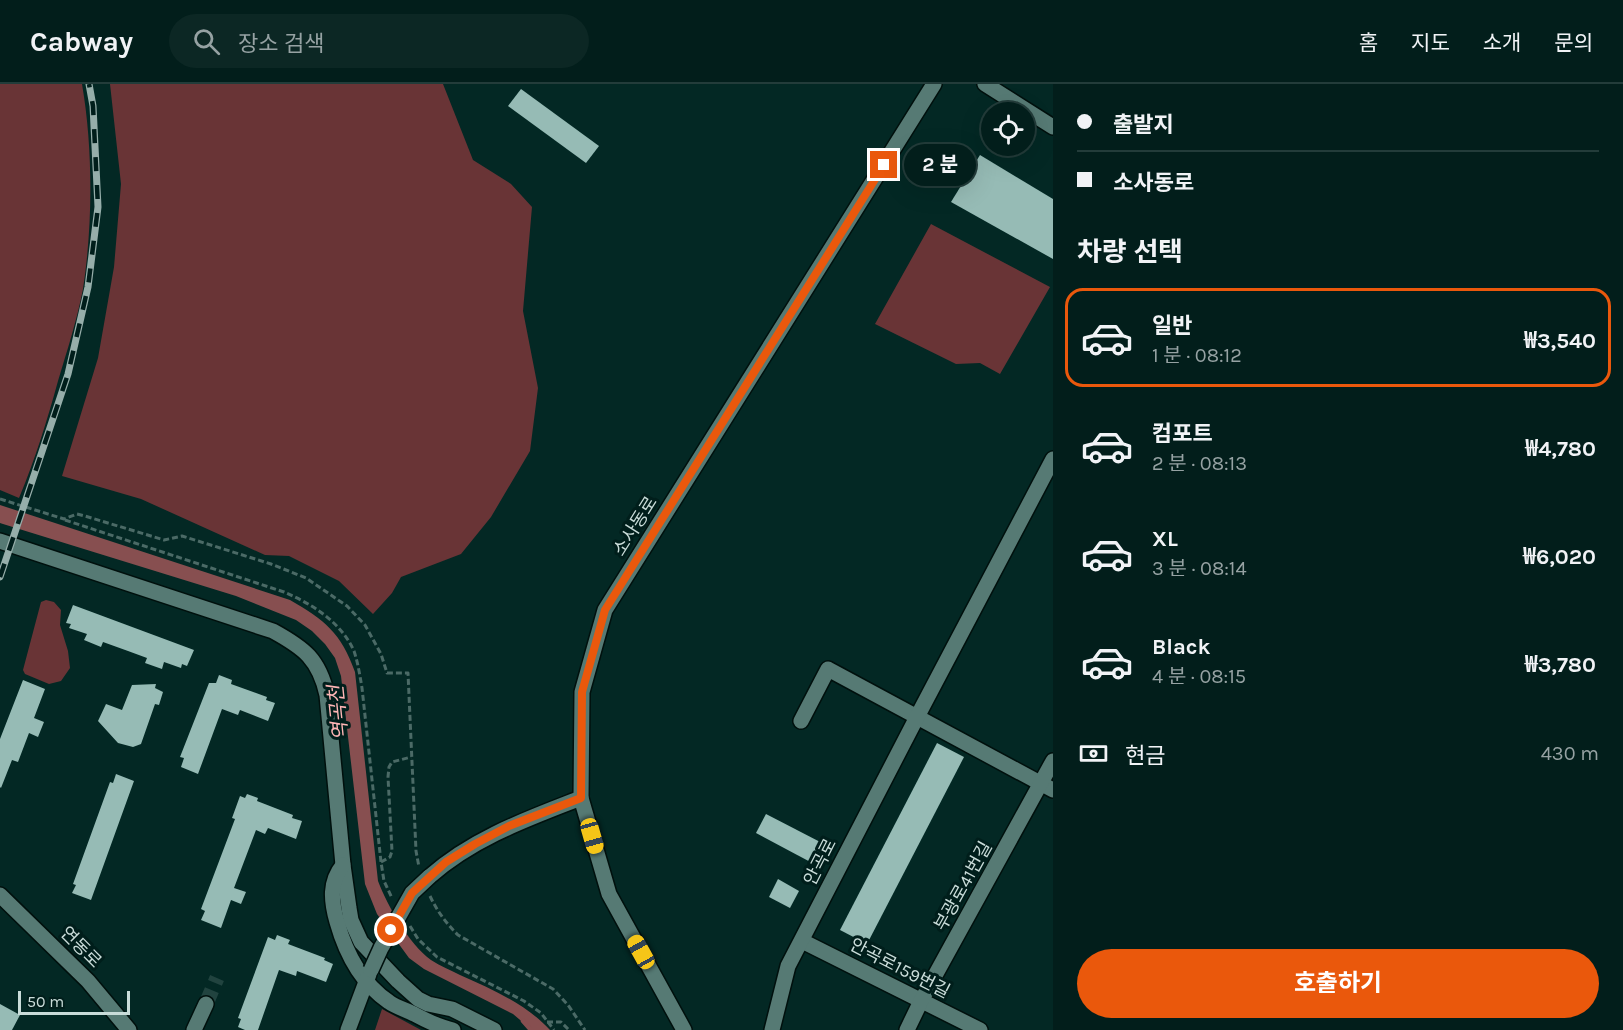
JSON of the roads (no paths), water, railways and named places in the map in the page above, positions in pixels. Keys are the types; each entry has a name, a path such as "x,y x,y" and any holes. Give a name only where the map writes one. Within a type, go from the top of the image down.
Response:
{"street":[{"name":"소사동로","path":"684,1030 609,894 581,798 582,692 605,610 934,84"},
{"path":"985,84 1053,127"},
{"name":"안곡로","path":"772,1030 788,966 917,717 1048,478 1053,459"},
{"path":"0,541 273,631 306,652 320,672 327,695 343,865 351,920 361,942 418,999 428,1004 452,1009 487,1029"},
{"path":"801,721 828,669 1047,787"},
{"name":"부광로41번길","path":"907,1030 921,1001 1047,787 1053,761"},
{"path":"348,1030 381,948 412,893 446,862 475,844 500,830 581,798"},
{"path":"343,865 336,873 333,883 333,904 345,947 353,963 368,976 389,1002 429,1022 453,1030"},
{"name":"연동로","path":"0,895 88,981 129,1030"},
{"name":"안곡로159번길","path":"802,941 980,1030"},
{"path":"194,1030 206,1004"}],"waterway":[{"name":"역곡천","path":"523,1021 531,1030"}],"tunnel":[{"path":"206,1004 217,978"}],"railway":[{"path":"0,577 68,374 88,287 98,207 93,106 89,84"}]}
